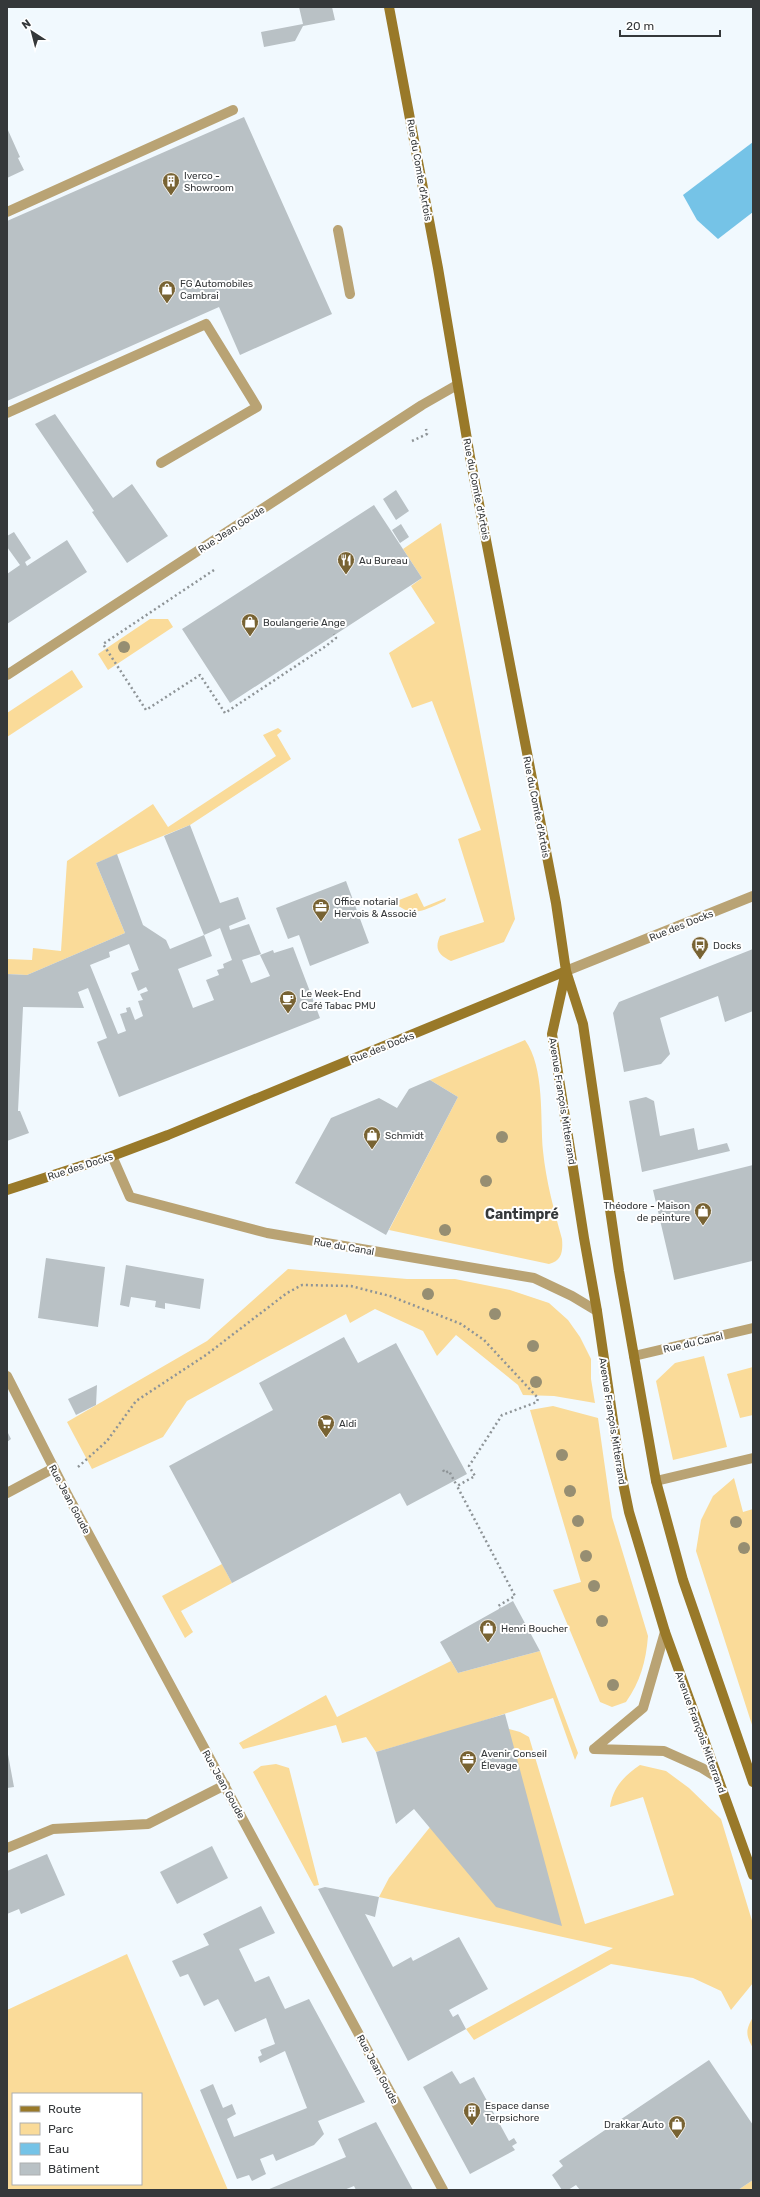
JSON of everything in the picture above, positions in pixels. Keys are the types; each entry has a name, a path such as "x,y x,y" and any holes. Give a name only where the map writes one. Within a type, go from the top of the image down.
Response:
{"main road":[{"name":"Rue du Comte d'Artois","path":"389,7 435,253 457,385 556,903 566,971"},
{"name":"Rue des Docks","path":"7,1190 112,1156 168,1135 566,971"},
{"name":"Avenue François Mitterrand","path":"566,971 552,1034 597,1311 620,1468 629,1512 665,1632 753,1875"},
{"path":"566,971 583,1024 619,1271 656,1481 683,1580 753,1782"}],"street":[{"path":"7,212 233,110"},
{"path":"338,230 350,294"},
{"path":"7,413 206,324 257,407 161,463"},
{"name":"Rue Jean Goude","path":"7,675 422,405 457,385"},
{"name":"Rue des Docks","path":"566,971 753,896"},
{"name":"Rue du Canal","path":"112,1156 130,1197 267,1233 534,1278 572,1296 597,1311"},
{"name":"Rue du Canal","path":"634,1356 753,1328"},
{"name":"Rue Jean Goude","path":"7,1376 61,1482 226,1785 443,2190"},
{"path":"656,1481 753,1458"},
{"path":"7,1493 54,1468"},
{"path":"665,1632 643,1708 594,1749 664,1752 702,1768 718,1778"},
{"path":"7,1848 53,1829 148,1824 226,1785"}],"path":[{"path":"103,644 146,710 200,675 225,713 336,638 334,634"},
{"path":"61,1482 106,1441 136,1401 206,1355 287,1293 302,1285 351,1286 390,1296 461,1324 484,1340 506,1365 536,1393 538,1398 537,1402 502,1415 470,1466 476,1476 457,1486"},
{"path":"443,1470 445,1473 448,1471 457,1486 515,1596 498,1606 500,1608"}],"green space":[{"path":"441,523 515,919 504,942 451,961 443,956 439,951 438,941 440,936 484,922 458,839 481,830 432,701 412,708 389,653 435,623 411,586 422,578 403,549"},
{"path":"150,619 168,619 173,627 108,670 98,654"},
{"path":"72,670 83,687 7,737 7,713"},
{"path":"278,728 282,731 277,735 291,759 190,825 96,863 125,933 27,975 7,974 7,959 32,960 33,948 61,951 67,861 153,804 168,827 276,756 263,735"},
{"path":"417,893 424,907 446,898 445,901 424,910 413,912 400,907 394,902"},
{"path":"525,1040 531,1051 539,1079 544,1162 562,1239 562,1251 557,1261 549,1264 389,1230 458,1097 430,1080"},
{"path":"288,1269 407,1279 455,1279 510,1290 549,1303 568,1320 580,1337 591,1359 591,1379 595,1403 554,1396 523,1395 518,1385 456,1335 437,1356 423,1331 375,1309 350,1323 346,1314 187,1401 163,1437 92,1469 67,1422 207,1341"},
{"path":"704,1356 727,1447 673,1460 656,1381 675,1363"},
{"path":"753,1367 753,1415 740,1418 727,1374"},
{"path":"553,1406 598,1418 612,1517 648,1636 642,1671 635,1687 626,1702 612,1707 600,1702 553,1590 581,1582 530,1410"},
{"path":"734,1478 743,1512 753,1509 753,1728 696,1551 701,1520 713,1496"},
{"path":"222,1564 232,1583 181,1611 193,1632 185,1638 162,1596"},
{"path":"540,1651 578,1753 575,1760 553,1698 467,1726 376,1752 366,1737 342,1743 336,1725 243,1749 239,1743 326,1695 337,1717 451,1661 458,1673"},
{"path":"509,1729 520,1732 529,1737 585,1924 674,1895 643,1797 610,1807 611,1800 620,1783 634,1769 640,1765 666,1771 689,1788 721,1819 753,1924 753,1983 731,2010 721,1991 693,1978 611,1964 474,2040 466,2029 613,1948 379,1897 389,1878"},
{"path":"276,1764 289,1768 319,1885 314,1886 253,1772 261,1766"},
{"path":"127,1954 228,2190 7,2190 7,2010"},
{"path":"753,2017 753,2048 747,2033"},
{"path":"753,2180 753,2190 738,2190"}],"water":[{"path":"753,142 753,212 718,239 697,220 683,195"}],"building":[{"path":"299,7 332,7 335,20 303,26 295,41 264,47 261,32 303,24"},
{"name":"FG Automobiles Cambrai","path":"244,117 332,314 240,355 219,307 7,401 7,221"},
{"path":"7,128 24,170 7,178"},
{"path":"55,414 113,498 132,484 168,536 127,563 35,424"},
{"path":"396,490 409,511 396,520 383,499"},
{"path":"374,505 422,578 230,703 182,629"},
{"path":"401,524 409,537 400,543 392,530"},
{"path":"14,532 31,558 25,562 27,566 67,540 87,572 7,624 7,574 20,565 7,547 7,536"},
{"path":"190,825 220,903 238,897 246,919 229,926 230,930 249,924 261,954 242,960 251,983 270,976 260,955 273,950 274,953 293,947 320,1018 119,1097 97,1042 107,1038 88,988 78,992 84,1008 23,1007 18,1111 20,1111 29,1133 7,1141 7,974 27,975 125,933 96,863 117,854 143,925 166,940 170,949 204,935 164,836","holes":["220,928 232,960 223,964 224,968 217,970 219,975 206,980 214,1000 193,1008 178,969 212,956 204,935","129,944 139,970 131,973 138,991 146,987 148,991 140,994 143,1000 138,1001 143,1016 135,1020 130,1007 126,1008 127,1012 120,1014 126,1031 118,1034 90,965 110,957 109,952"]},
{"name":"Office notarial Hervois & Associé","path":"346,881 369,943 310,966 299,935 288,939 276,908"},
{"path":"753,949 753,1011 725,1022 718,996 660,1018 670,1054 661,1064 624,1072 613,1013 619,1002"},
{"name":"Schmidt","path":"430,1080 458,1097 386,1235 295,1183 331,1118 379,1098 397,1108 409,1089"},
{"path":"646,1097 654,1101 660,1136 694,1128 698,1150 727,1143 730,1151 642,1172 629,1101"},
{"path":"753,1165 753,1264 752,1261 674,1280 653,1190"},
{"path":"46,1258 105,1267 98,1327 38,1318"},
{"path":"126,1265 204,1279 200,1309 165,1303 165,1309 155,1307 156,1301 131,1297 129,1307 120,1305"},
{"name":"Aldi","path":"344,1337 358,1363 396,1343 467,1474 407,1506 400,1493 232,1583 169,1466 273,1410 259,1383"},
{"path":"97,1385 96,1405 76,1415 68,1399"},
{"path":"7,1431 11,1439 7,1442"},
{"path":"513,1601 540,1651 458,1673 440,1642"},
{"path":"505,1714 562,1926 496,1907 414,1809 396,1824 376,1752"},
{"path":"7,1749 14,1787 7,1788"},
{"path":"212,1846 228,1878 177,1904 160,1872"},
{"path":"47,1854 65,1895 21,1914 19,1909 7,1914 7,1871"},
{"path":"325,1887 379,1897 375,1917 365,1914 393,1967 411,1957 413,1961 459,1937 488,1989 449,2010 453,2017 458,2014 466,2029 408,2061 318,1889"},
{"path":"261,1906 275,1933 239,1949 255,1982 269,1976 285,2009 309,1999 365,2102 318,2121 324,2134 314,2145 276,2161 273,2154 260,2159 266,2174 252,2181 249,2175 237,2179 200,2090 213,2084 223,2108 232,2104 236,2114 227,2119 234,2137 307,2108 285,2051 260,2063 258,2057 262,2055 260,2050 275,2044 266,2018 235,2032 218,1999 204,2006 188,1974 180,1977 172,1961 209,1945 203,1934"},
{"path":"709,2060 753,2125 753,2180 738,2190 580,2190 576,2185 568,2190 562,2190 552,2175 563,2166 559,2161"},
{"name":"Espace danse Terpsichore","path":"452,2071 460,2084 474,2077 509,2141 514,2138 517,2143 512,2146 515,2150 470,2174 423,2087"},
{"path":"376,2122 413,2190 356,2190 354,2186 344,2190 267,2190 346,2157 338,2139"}],"place":[{"name":"Iverco - Showroom","path":"171,196"},
{"name":"FG Automobiles Cambrai","path":"167,304"},
{"name":"Au Bureau","path":"346,575"},
{"name":"Boulangerie Ange","path":"250,637"},
{"name":"Office notarial Hervois & Associé","path":"321,922"},
{"name":"Docks","path":"700,960"},
{"name":"Le Week-End Café Tabac PMU","path":"288,1014"},
{"name":"Schmidt","path":"372,1150"},
{"name":"Théodore - Maison de peinture","path":"703,1226"},
{"name":"Aldi","path":"326,1438"},
{"name":"Henri Boucher","path":"488,1643"},
{"name":"Avenir Conseil Élevage","path":"468,1774"},
{"name":"Espace danse Terpsichore","path":"472,2126"},
{"name":"Drakkar Auto","path":"677,2139"}],"district":[{"name":"Cantimpré","path":"522,1214"}]}
